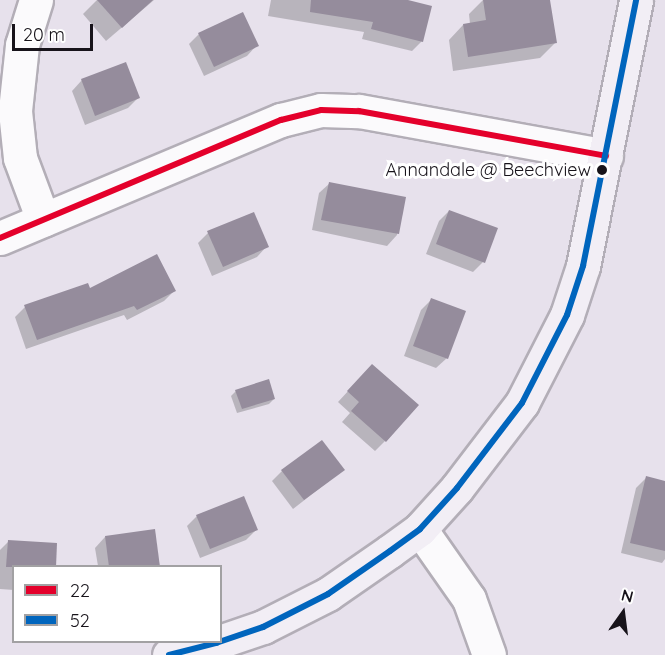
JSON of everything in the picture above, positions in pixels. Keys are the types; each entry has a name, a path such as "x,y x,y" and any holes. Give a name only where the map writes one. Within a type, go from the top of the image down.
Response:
{"main road":[{"path":"222,641 263,627 328,594 420,529 489,450 522,403 567,315 583,266 636,0"},
{"path":"169,655 216,643"}],"street":[{"path":"36,0 22,45 15,111 21,158 43,220"},
{"path":"0,238 281,120 321,110 358,111 606,156"},
{"path":"420,529 468,599 489,655"}],"building":[{"path":"97,0 153,0 122,28"},
{"path":"311,0 408,0 432,6 423,42 371,29 373,22 310,12"},
{"path":"483,0 550,0 557,43 468,57 463,24 486,20"},
{"path":"243,12 259,46 214,67 198,33"},
{"path":"126,62 140,98 95,116 81,79"},
{"path":"329,182 406,197 399,234 321,220"},
{"path":"449,210 498,228 485,263 436,244"},
{"path":"254,212 269,247 223,267 207,231"},
{"path":"157,254 176,291 137,310 134,306 37,340 24,305 88,283 90,288"},
{"path":"431,298 466,311 448,359 413,346"},
{"path":"372,364 419,405 386,442 351,411 359,402 347,391"},
{"path":"269,379 275,399 242,409 235,390"},
{"path":"322,440 345,470 304,500 281,470"},
{"path":"646,476 665,481 665,551 630,543"},
{"path":"244,496 258,530 210,549 196,515"},
{"path":"155,529 160,565 109,565 105,536"},
{"path":"8,540 57,543 56,565 6,567"}],"transit line":[{"name":"52","path":"222,641 263,627 328,594 420,529 457,488 522,403 567,315 583,266 636,0"},
{"name":"22","path":"0,238 281,120 321,110 359,111 606,156"},
{"name":"52","path":"169,655 216,643"}],"place":[{"name":"Annandale @ Beechview","path":"602,170"}]}
